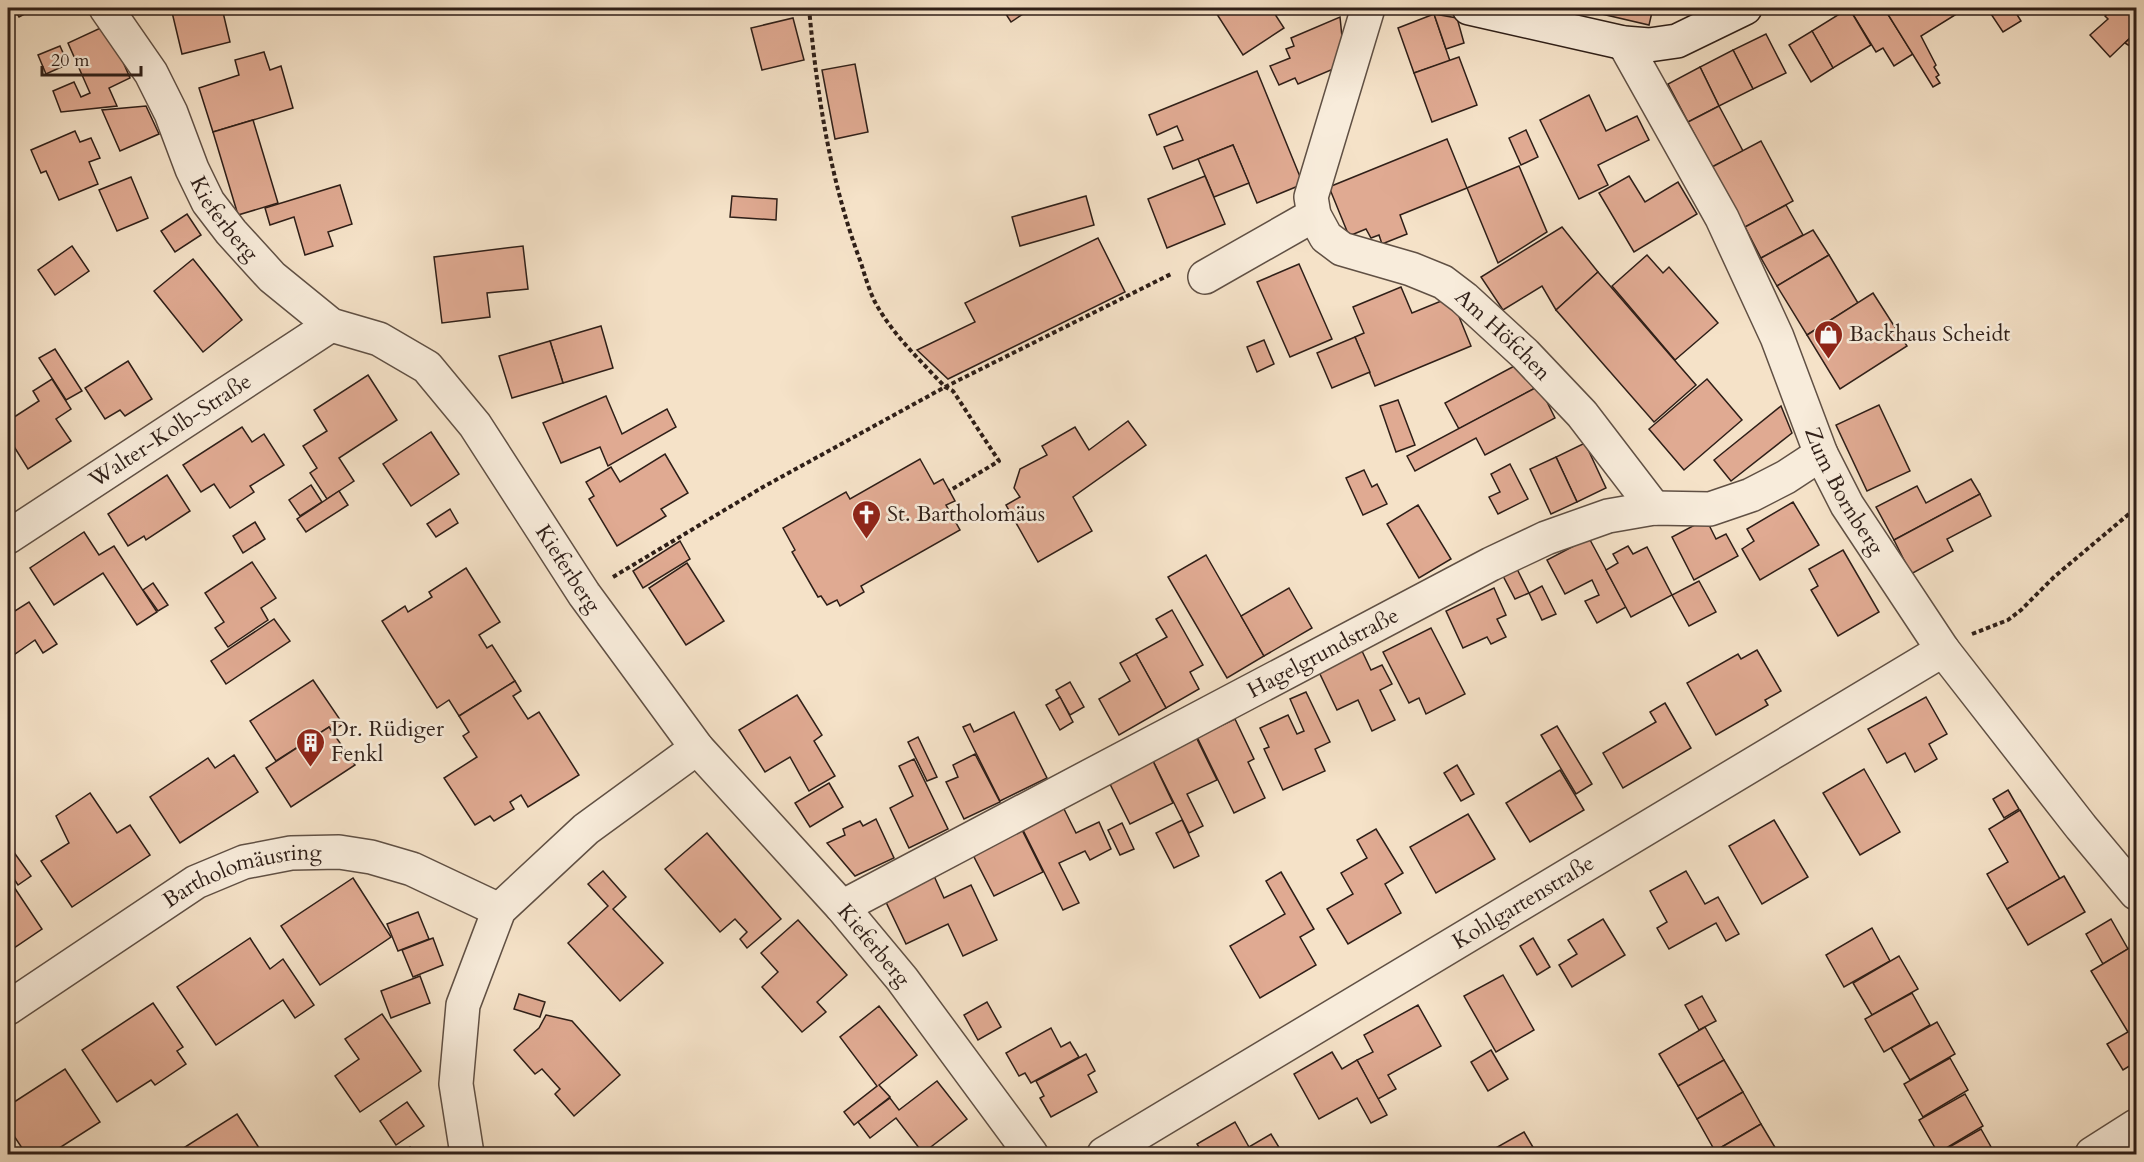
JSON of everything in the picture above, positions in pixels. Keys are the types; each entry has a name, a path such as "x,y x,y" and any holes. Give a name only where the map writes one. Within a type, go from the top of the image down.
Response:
{"street":[{"name":"Kieferberg","path":"106,8 151,73 171,113 192,169 208,202 231,232 272,278 331,325 379,339 427,367 475,425 584,594 696,748 842,907 902,979 1031,1155"},
{"path":"1205,277 1314,215 1311,196 1368,8"},
{"path":"1469,8 1624,42 1649,45 1677,41 1745,8"},
{"name":"Zum Bornberg","path":"1624,42 1722,218 1777,337 1821,454 1846,505 1943,650 2136,893"},
{"name":"Am Höfchen","path":"1314,215 1326,237 1342,249 1411,269 1443,282 1464,298 1552,381 1588,422 1654,508"},
{"name":"Walter-Kolb-Straße","path":"8,537 331,325"},
{"name":"Hagelgrundstraße","path":"842,907 1491,564 1546,538 1608,516 1654,508 1710,509 1751,495 1786,477 1821,454"},
{"name":"Kohlgartenstraße","path":"1104,1155 1943,650"},
{"path":"467,1155 456,1084 463,1005 499,910 586,829 696,748"},
{"name":"Bartholomäusring","path":"8,1008 196,882 244,862 291,853 339,852 371,858 412,869 499,910"},
{"path":"2092,1155 2136,1126"}],"path":[{"path":"809,8 816,78 834,179 875,302 902,342 945,387 953,392 999,461 949,490"},
{"path":"584,594 763,488 945,387 1181,269 1205,277"},
{"path":"1943,650 1975,632 2008,620 2054,577 2136,508"}],"building":[{"path":"14,8 36,8 19,17"},
{"path":"171,8 222,8 230,42 182,54"},
{"path":"1002,8 1032,8 1011,22"},
{"path":"1213,8 1271,8 1284,28 1243,55"},
{"path":"1576,8 1653,8 1649,25"},
{"path":"1849,8 1884,8 1913,54 1894,66 1883,48 1876,52"},
{"path":"1849,8 1871,45 1833,68 1812,31"},
{"path":"1884,8 1950,8 1955,15 1921,36 1936,65 1934,67 1939,75 1936,77 1940,83 1933,87"},
{"path":"1987,8 2013,8 2021,21 2003,32"},
{"path":"2114,8 2136,8 2136,32 2110,57 2090,35 2108,19 2105,16"},
{"path":"1434,14 1450,61 1414,73 1398,28"},
{"path":"1434,14 1457,18 1464,43 1446,49"},
{"path":"1340,17 1342,37 1338,67 1298,84 1295,78 1279,85 1270,66 1290,58 1286,49 1294,46 1291,38"},
{"path":"793,18 804,60 762,70 751,28"},
{"path":"107,25 130,78 109,88 117,106 61,112 53,91 74,82 81,97 90,93 68,43"},
{"path":"1812,31 1833,68 1811,82 1789,45"},
{"path":"2136,32 2136,50 2125,43"},
{"path":"1766,34 1786,73 1753,89 1733,50"},
{"path":"60,46 68,64 46,74 38,55"},
{"path":"1733,50 1753,89 1719,106 1700,67"},
{"path":"264,52 270,70 281,66 293,108 213,132 199,88 239,75 235,60"},
{"path":"1459,57 1477,105 1432,122 1414,73"},
{"path":"855,64 868,132 835,139 822,70"},
{"path":"1700,67 1719,106 1688,122 1668,84"},
{"path":"1257,71 1303,184 1257,203 1233,145 1173,169 1164,147 1183,140 1177,126 1157,135 1149,115"},
{"path":"1589,95 1606,131 1637,116 1649,140 1598,165 1608,185 1579,199 1540,120"},
{"path":"146,106 159,134 120,151 102,110"},
{"path":"1719,106 1743,151 1712,167 1688,122"},
{"path":"253,120 278,203 238,215 213,132"},
{"path":"1526,130 1538,157 1521,165 1509,138"},
{"path":"75,131 80,142 91,138 100,158 89,162 98,184 59,200 46,171 41,173 31,150"},
{"path":"1447,139 1467,188 1400,215 1407,234 1382,244 1379,235 1371,238 1366,229 1349,236 1329,187"},
{"path":"1761,141 1793,201 1745,227 1712,167"},
{"path":"1233,145 1249,183 1214,197 1198,159"},
{"path":"1519,166 1547,232 1498,263 1467,188"},
{"path":"1205,176 1225,224 1167,248 1148,199"},
{"path":"1629,176 1645,202 1678,182 1697,214 1634,252 1599,193"},
{"path":"131,177 148,218 117,231 99,190"},
{"path":"340,185 352,224 328,232 333,246 305,255 294,217 270,225 265,208"},
{"path":"732,196 777,199 776,220 730,217"},
{"path":"1086,196 1094,225 1020,246 1012,217"},
{"path":"1786,205 1803,235 1761,258 1745,227"},
{"path":"187,214 201,235 175,252 161,231"},
{"path":"1562,227 1598,272 1556,310 1542,286 1503,310 1481,277"},
{"path":"1813,230 1829,255 1777,286 1761,258"},
{"path":"1098,238 1125,292 948,379 917,350 975,322 965,303"},
{"path":"72,246 89,271 55,295 38,270"},
{"path":"523,246 528,289 487,293 490,317 442,323 434,257"},
{"path":"1647,255 1663,273 1669,267 1718,323 1675,360 1612,286"},
{"path":"1829,255 1858,303 1807,335 1777,286"},
{"path":"193,259 242,320 203,352 154,291"},
{"path":"1299,264 1332,339 1290,357 1257,282"},
{"path":"1598,272 1696,385 1654,422 1556,310"},
{"path":"1401,287 1412,313 1451,297 1471,346 1375,386 1355,337 1364,333 1353,307"},
{"path":"1873,293 1907,346 1840,389 1807,335"},
{"path":"601,326 613,368 563,383 550,341"},
{"path":"1355,337 1370,372 1332,388 1317,353"},
{"path":"1264,340 1274,364 1257,372 1247,347"},
{"path":"550,341 563,383 512,398 499,356"},
{"path":"55,349 82,391 66,400 39,358"},
{"path":"128,361 152,399 125,416 120,410 105,419 85,388"},
{"path":"1520,363 1539,386 1459,429 1445,403"},
{"path":"368,375 397,420 339,458 354,481 327,499 310,473 317,468 303,446 327,431 314,410"},
{"path":"52,379 71,409 56,419 71,441 28,469 8,437 8,421 39,401 33,391"},
{"path":"1707,379 1742,420 1684,470 1649,429"},
{"path":"1539,386 1555,418 1485,455 1476,438 1415,471 1407,456"},
{"path":"606,396 622,434 667,409 676,427 608,466 600,447 561,463 543,423"},
{"path":"1398,400 1415,445 1396,452 1380,406"},
{"path":"1879,405 1910,471 1867,491 1836,425"},
{"path":"1781,406 1792,433 1731,481 1714,460"},
{"path":"1128,421 1146,445 1073,497 1092,531 1038,562 1006,505 1020,497 1014,488 1020,469 1047,455 1042,446 1075,427 1089,450"},
{"path":"242,427 252,442 264,434 284,465 250,486 254,492 230,508 214,484 201,492 183,465"},
{"path":"431,432 459,474 411,506 383,464"},
{"path":"1585,443 1606,488 1577,502 1556,457"},
{"path":"665,454 688,493 661,509 666,516 617,546 589,499 594,496 586,482 611,467 620,482"},
{"path":"1556,457 1577,502 1551,514 1530,469"},
{"name":"St. Bartholomäus","path":"920,459 934,484 943,479 955,501 946,505 960,530 861,586 864,592 840,606 837,600 827,605 821,596 818,597 792,552 795,550 783,528 846,492 850,499"},
{"path":"1510,464 1528,499 1498,514 1489,497 1500,492 1491,474"},
{"path":"1364,470 1372,487 1377,484 1387,504 1363,515 1346,478"},
{"path":"167,475 190,511 146,540 144,536 128,546 108,514"},
{"path":"1971,479 1980,494 1894,540 1876,507 1917,486 1926,503"},
{"path":"311,485 322,502 300,516 289,500"},
{"path":"339,491 348,505 306,532 297,519"},
{"path":"1980,494 1991,516 1947,539 1953,551 1911,574 1894,540"},
{"path":"1793,502 1819,545 1760,580 1742,549 1754,541 1747,529"},
{"path":"1418,505 1451,559 1419,578 1387,524"},
{"path":"450,509 458,523 436,537 427,524"},
{"path":"1706,519 1716,539 1726,534 1738,556 1694,580 1672,537"},
{"path":"255,522 265,539 243,553 233,536"},
{"path":"84,532 99,555 114,546 157,612 137,625 103,573 54,605 30,568"},
{"path":"1589,538 1626,607 1597,623 1585,601 1599,595 1592,580 1565,594 1547,560"},
{"path":"680,541 690,559 643,588 633,571"},
{"path":"1628,546 1633,554 1647,547 1672,595 1631,617 1606,570 1618,563 1613,554"},
{"path":"1843,550 1879,612 1838,636 1811,590 1818,586 1809,569"},
{"path":"1206,555 1264,656 1227,678 1168,577"},
{"path":"252,562 276,598 261,608 268,620 228,647 215,628 224,622 205,593"},
{"path":"687,563 724,621 686,645 649,588"},
{"path":"1515,565 1529,593 1515,599 1501,572"},
{"path":"466,568 500,622 479,635 487,648 492,645 515,681 459,716 449,700 437,708 382,621 405,606 408,612 432,597 429,592"},
{"path":"1699,581 1716,612 1689,626 1672,595"},
{"path":"153,583 168,605 158,611 143,590"},
{"path":"1542,586 1556,614 1542,620 1529,593"},
{"path":"1289,588 1312,628 1264,656 1241,616"},
{"path":"1494,588 1506,615 1497,619 1506,637 1491,644 1487,637 1463,648 1446,611"},
{"path":"8,600 15,611 29,602 57,644 43,653 35,640 8,659"},
{"path":"1172,610 1203,665 1190,672 1199,689 1166,708 1136,654 1167,637 1156,619"},
{"path":"274,619 290,641 226,684 211,661"},
{"path":"1431,628 1465,694 1426,714 1419,698 1409,703 1383,652"},
{"path":"1757,650 1781,691 1765,700 1768,705 1716,735 1687,683 1738,654 1741,659"},
{"path":"1362,651 1371,670 1382,665 1392,684 1380,690 1395,720 1372,731 1358,700 1337,710 1319,672"},
{"path":"1136,654 1166,708 1119,735 1099,699 1130,681 1120,663"},
{"path":"313,680 343,724 332,732 329,727 276,761 250,721"},
{"path":"515,681 521,691 513,696 528,719 539,712 579,775 528,807 521,795 510,802 514,809 494,821 490,816 475,825 444,778 477,757 463,736 469,732 459,716"},
{"path":"1070,682 1084,707 1070,715 1056,690"},
{"path":"1306,692 1330,742 1315,749 1325,771 1283,790 1264,749 1269,747 1260,728 1288,715 1297,734 1304,731 1290,699"},
{"path":"797,695 822,735 814,741 835,776 809,791 790,757 765,772 739,730"},
{"path":"1060,697 1073,722 1060,730 1046,705"},
{"path":"1926,697 1947,734 1929,744 1937,759 1915,772 1905,753 1887,763 1868,729"},
{"path":"1665,703 1691,748 1623,788 1603,753 1656,722 1650,712"},
{"path":"1014,712 1047,778 1000,801 963,727 970,724 974,732"},
{"path":"1235,719 1254,759 1248,762 1265,798 1234,813 1197,737"},
{"path":"1557,726 1592,784 1576,794 1541,735"},
{"name":"Dr. Rüdiger Fenkl","path":"329,727 355,765 291,807 266,768"},
{"path":"918,737 937,777 927,781 908,742"},
{"path":"1196,737 1217,780 1187,794 1203,826 1189,833 1152,759"},
{"path":"975,754 1000,802 964,819 946,782 958,777 953,765"},
{"path":"234,755 258,792 180,843 150,797 208,758 215,768"},
{"path":"914,759 948,829 909,848 890,808 913,796 899,766"},
{"path":"1152,759 1173,803 1130,824 1108,780"},
{"path":"1457,765 1474,794 1461,801 1444,773"},
{"path":"1864,769 1900,832 1860,855 1823,793"},
{"path":"1560,770 1584,810 1530,842 1506,803"},
{"path":"829,783 843,807 810,827 795,803"},
{"path":"2008,790 2019,809 2004,818 1993,799"},
{"path":"90,793 117,833 130,825 150,855 72,907 41,861 69,843 56,816"},
{"path":"1063,807 1076,833 1099,822 1111,849 1090,860 1085,851 1059,863 1079,903 1063,910 1022,828"},
{"path":"2020,810 2060,879 2007,909 1987,874 2008,862 1989,829"},
{"path":"1468,814 1495,859 1436,893 1410,847"},
{"path":"876,819 894,858 855,876 827,843 845,835 843,829 860,821 863,826"},
{"path":"1182,820 1199,856 1174,868 1156,833"},
{"path":"1774,820 1808,877 1762,904 1729,846"},
{"path":"1122,823 1134,849 1120,855 1108,830"},
{"path":"1021,828 1043,872 994,896 972,853"},
{"path":"1376,829 1403,873 1385,884 1401,913 1348,944 1327,909 1353,894 1341,873 1367,858 1357,840"},
{"path":"707,833 781,919 747,948 740,939 747,932 735,919 720,932 665,869"},
{"path":"8,844 31,876 18,885 8,870"},
{"path":"603,871 626,897 613,909 663,963 620,1001 568,943 608,906 588,884"},
{"path":"1686,871 1705,904 1718,897 1739,934 1726,941 1716,923 1669,949 1657,928 1667,922 1650,891"},
{"path":"1281,872 1314,929 1300,937 1316,965 1260,998 1230,946 1285,914 1266,881"},
{"path":"934,876 944,898 971,885 997,940 963,956 948,924 906,944 885,900"},
{"path":"2064,876 2085,912 2028,945 2007,909"},
{"path":"8,878 42,929 8,952"},
{"path":"353,878 391,937 320,985 281,926"},
{"path":"418,912 429,939 398,951 387,924"},
{"path":"1603,919 1625,955 1572,987 1559,965 1577,954 1568,940"},
{"path":"2111,919 2128,949 2103,964 2086,934"},
{"path":"798,920 847,975 817,1002 826,1012 802,1032 762,987 778,972 761,953"},
{"path":"1872,928 1890,961 1844,987 1826,955"},
{"path":"250,938 270,969 283,959 314,1005 295,1018 283,1000 216,1045 177,987"},
{"path":"433,938 443,965 413,977 402,950"},
{"path":"1533,938 1550,967 1537,975 1520,946"},
{"path":"2131,947 2136,956 2136,1062 2123,1070 2107,1044 2128,1032 2091,971"},
{"path":"1899,956 1918,989 1872,1015 1853,983"},
{"path":"1503,975 1534,1030 1496,1052 1464,996"},
{"path":"420,976 430,1003 391,1018 381,991"},
{"path":"1912,993 1930,1025 1884,1052 1865,1019"},
{"path":"519,994 545,1002 540,1017 514,1009"},
{"path":"1702,996 1716,1021 1699,1030 1685,1005"},
{"path":"987,1002 1001,1027 978,1040 964,1015"},
{"path":"153,1003 183,1047 177,1051 186,1064 155,1085 151,1080 117,1102 82,1050"},
{"path":"1418,1005 1441,1046 1388,1075 1396,1089 1378,1099 1357,1060 1373,1052 1364,1035"},
{"path":"879,1006 917,1055 879,1085 890,1097 854,1125 844,1112 877,1086 840,1037"},
{"path":"382,1014 421,1071 360,1112 335,1076 359,1059 345,1039"},
{"path":"546,1015 572,1021 620,1075 574,1116 555,1094 560,1089 542,1069 535,1074 514,1050 539,1028"},
{"path":"1937,1022 1955,1054 1910,1080 1891,1048"},
{"path":"1705,1027 1724,1060 1678,1086 1659,1054"},
{"path":"1051,1028 1061,1047 1070,1042 1079,1057 1031,1083 1025,1073 1019,1076 1006,1053"},
{"path":"1491,1050 1508,1079 1488,1091 1471,1062"},
{"path":"1332,1052 1342,1069 1357,1060 1387,1115 1371,1123 1357,1098 1319,1119 1294,1074"},
{"path":"1086,1054 1095,1071 1088,1075 1097,1092 1051,1117 1040,1098 1044,1096 1036,1081"},
{"path":"1950,1058 1968,1090 1923,1117 1904,1084"},
{"path":"1724,1060 1743,1092 1697,1119 1678,1086"},
{"path":"65,1069 100,1122 50,1154 26,1154 8,1127 8,1106"},
{"path":"937,1081 967,1119 923,1153 896,1118 870,1138 858,1122 890,1098 899,1110"},
{"path":"1743,1092 1761,1124 1715,1151 1697,1119"},
{"path":"1965,1094 1983,1126 1938,1153 1919,1120"},
{"path":"407,1102 424,1126 396,1145 380,1121"},
{"path":"237,1114 263,1154 174,1154"},
{"path":"1235,1122 1249,1147 1271,1134 1283,1154 1203,1154 1197,1144"},
{"path":"1761,1124 1779,1154 1718,1154 1715,1151"},
{"path":"1981,1129 1995,1154 1937,1154"},
{"path":"1524,1132 1537,1154 1485,1154"},
{"path":"410,1147 415,1154 400,1154"}],"place":[{"name":"Backhaus Scheidt","path":"1828,360"},
{"name":"St. Bartholomäus","path":"866,540"},
{"name":"Dr. Rüdiger Fenkl","path":"310,768"}]}
